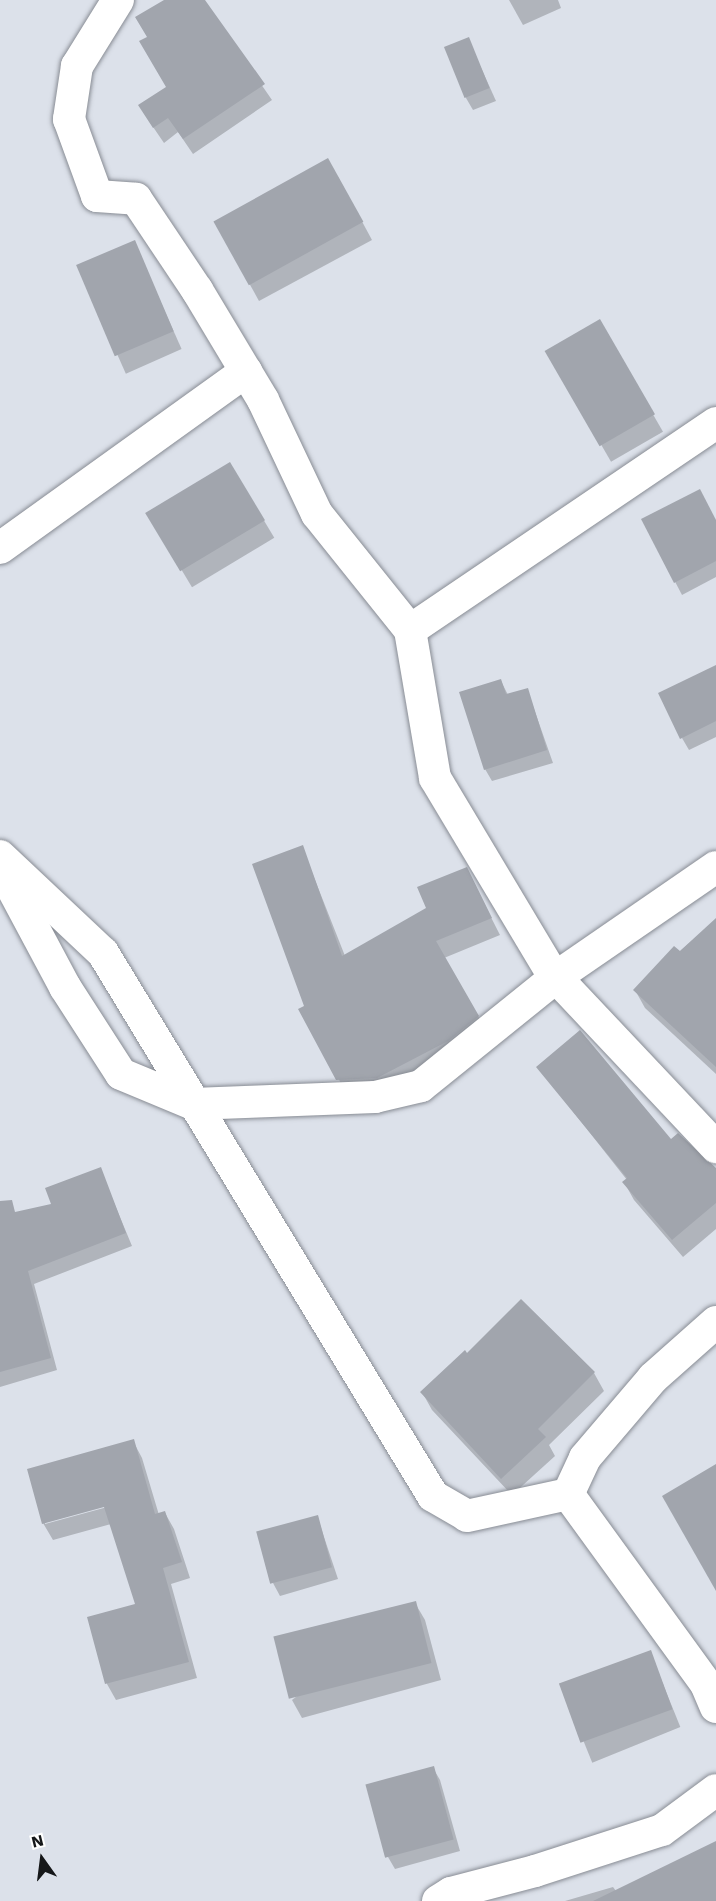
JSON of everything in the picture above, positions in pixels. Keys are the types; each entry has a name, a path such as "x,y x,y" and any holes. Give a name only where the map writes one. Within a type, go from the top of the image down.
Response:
{"street":[{"path":"118,0 77,66 69,119 97,196 136,199 246,371 317,514 410,630 435,778 556,977 716,1147"},
{"path":"0,548 246,371"},
{"path":"410,630 716,423"},
{"path":"0,856 103,952 193,1104 433,1496 467,1516 568,1494"},
{"path":"0,866 65,987 121,1074 193,1104 375,1097 421,1086 556,977 716,867"},
{"path":"568,1494 585,1458 652,1377 716,1322"},
{"path":"568,1494 706,1684 716,1707"},
{"path":"438,1901 451,1893 535,1871 662,1830 716,1790"}],"building":[{"path":"164,0 205,0 265,84 183,139 168,118 153,128 138,105 166,87 139,41 147,37 135,17"},
{"path":"469,37 490,88 465,98 444,47"},
{"path":"328,158 363,222 249,285 213,222"},
{"path":"135,240 174,331 115,356 76,265"},
{"path":"600,319 655,414 600,446 545,351"},
{"path":"230,462 265,520 180,571 145,513"},
{"path":"700,489 716,520 716,561 674,583 641,519"},
{"path":"716,665 716,721 680,739 658,693"},
{"path":"501,679 506,694 528,688 547,750 484,770 459,692"},
{"path":"303,845 342,956 426,908 417,887 467,867 492,918 436,941 479,1016 448,1041 377,1078 336,1080 298,1009 304,1006 252,864"},
{"path":"716,918 716,1067 633,990 674,946 680,951"},
{"path":"580,1030 671,1139 678,1133 716,1168 716,1203 672,1240 622,1182 627,1178 536,1067"},
{"path":"101,1167 126,1233 28,1271 51,1358 0,1372 0,1201 12,1200 15,1212 51,1204 45,1188"},
{"path":"521,1299 595,1372 538,1429 546,1437 501,1479 420,1392 465,1350 467,1353"},
{"path":"134,1439 155,1514 165,1511 182,1562 163,1568 189,1662 105,1684 87,1617 135,1604 104,1507 42,1524 27,1469"},
{"path":"716,1464 716,1591 662,1496"},
{"path":"318,1515 332,1567 270,1584 256,1532"},
{"path":"416,1601 431,1663 289,1699 273,1637"},
{"path":"651,1650 673,1709 580,1743 559,1684"},
{"path":"434,1766 454,1839 385,1858 365,1784"},
{"path":"716,1841 716,1901 593,1901"}]}
